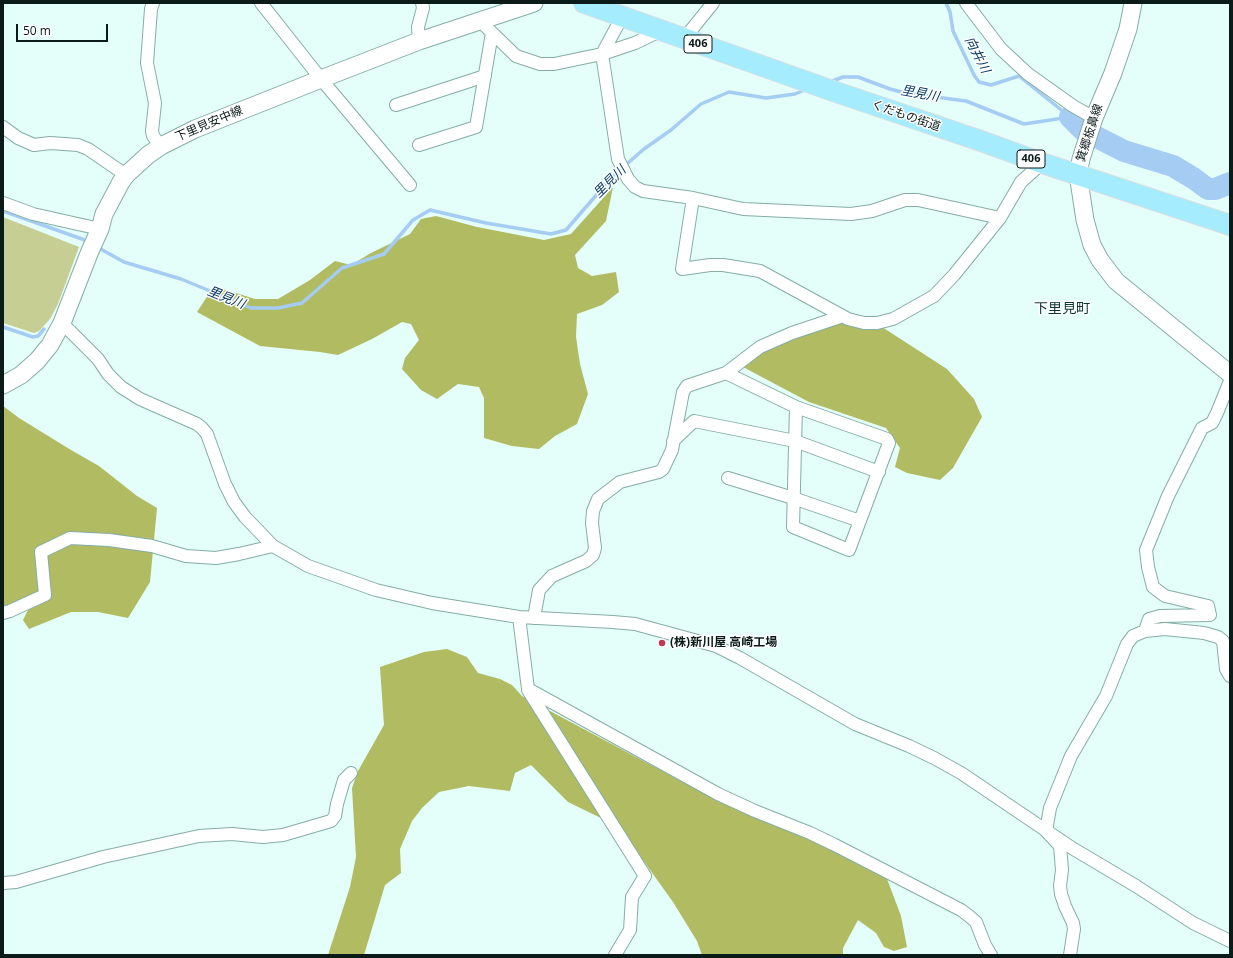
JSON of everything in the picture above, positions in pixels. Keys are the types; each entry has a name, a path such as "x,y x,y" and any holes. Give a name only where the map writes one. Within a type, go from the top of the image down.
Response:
{"highway":[{"name":"くだもの街道","path":"584,3 812,84 1042,163 1230,225"}],"main road":[{"name":"下里見安中線","path":"3,385 21,375 37,361 50,346 62,323 112,197 126,176 148,155 161,146 195,129 321,79 419,41 486,27 534,3"},
{"name":"箕郷板鼻線","path":"1133,3 1128,29 1113,73 1093,120 1081,159 1078,174 1085,220 1092,245 1100,260 1116,281 1230,374"}],"street":[{"path":"261,3 321,79 410,185"},
{"path":"419,41 418,27 423,8 422,3"},
{"path":"684,39 713,3"},
{"path":"966,3 1001,50 1028,74 1093,120"},
{"path":"150,5 147,63 155,103 152,131 153,136 161,146"},
{"path":"622,17 602,54 618,159 628,179 635,187 643,191 693,198 743,209 851,214 872,211 905,200 918,200 1000,218"},
{"path":"486,27 516,56 540,64 554,64 602,54 635,43 660,30"},
{"path":"419,145 476,127 485,76 486,27"},
{"path":"396,105 485,76"},
{"path":"3,127 18,138 34,145 50,143 78,145 88,149 126,176"},
{"path":"693,198 682,269 710,265 723,265 760,272 782,282 848,319 877,323 893,319 934,296 954,275 1000,218 1021,182 1042,163"},
{"path":"3,203 34,214 98,232"},
{"path":"534,618 539,590 552,576 586,561 593,555 595,548 592,522 593,511 598,499 620,482 659,472 663,469 672,450 683,392 687,386 726,373 760,347 792,333 843,316"},
{"path":"62,323 98,359 108,374 121,387 140,399 197,424 202,428 207,434 225,484 234,502 245,517 273,546 308,566 376,590 432,603 519,617 635,624 716,646 740,658 855,724 934,758 1072,848 1136,886 1193,923 1230,941"},
{"path":"726,373 796,407 887,439 889,443 849,550 793,528 796,407"},
{"path":"1145,632 1150,619 1160,616 1210,615 1208,606 1165,596 1153,587 1146,550 1168,496 1202,428 1212,423 1230,381"},
{"path":"674,441 694,422 795,441 879,472"},
{"path":"728,478 860,521"},
{"path":"3,613 45,595 40,552 70,538 109,540 152,546 186,556 216,558 273,546"},
{"path":"519,617 528,689 645,876 632,897 630,930 615,955"},
{"path":"1046,831 1050,808 1071,756 1106,696 1127,644 1133,636 1145,632 1165,629 1204,633 1218,637 1223,641 1226,669 1230,676"},
{"path":"528,689 718,794 755,811 797,827 833,844 961,910 976,922 985,945 991,955"},
{"path":"3,883 16,882 103,857 199,836 232,834 263,837 282,834 331,821 335,816 336,804 344,780 351,773"},
{"path":"1046,831 1057,841 1060,846 1062,870 1060,886 1061,894 1073,923 1074,930 1070,955"}],"green space":[{"path":"613,187 606,221 575,255 578,268 592,276 616,272 619,292 602,305 577,314 576,337 580,364 588,394 577,424 555,436 539,449 512,446 484,438 484,398 479,387 458,384 437,399 421,390 402,369 405,358 419,340 411,324 402,322 372,339 338,355 260,346 197,312 214,286 255,299 278,299 310,280 335,261 351,265 371,253 410,234 421,219 436,216 477,227 544,240 571,234"},
{"path":"3,217 79,247 58,304 50,319 39,331 34,333 3,323"},
{"path":"842,323 882,327 947,369 974,399 982,417 953,468 940,480 907,473 895,467 900,448 886,428 809,402 743,367 764,348"},
{"path":"3,406 19,418 99,466 137,496 157,508 150,582 128,618 98,612 71,612 29,629 23,620 33,600 3,612"},
{"path":"447,649 467,657 478,673 500,679 512,685 522,696 707,795 811,836 887,879 901,916 907,947 894,951 884,947 876,933 858,920 843,948 843,955 702,955 697,941 673,902 635,849 603,819 568,802 531,765 515,773 510,791 469,786 439,792 422,808 412,821 400,849 401,873 385,885 364,955 328,955 350,887 356,857 352,788 358,771 384,725 380,667 424,652"}],"waterway":[{"name":"向井川","path":"946,3 950,12 953,31 974,75 979,82 991,85 1019,76 1070,117"},
{"name":"里見川","path":"830,82 843,77 858,77 905,93 966,101 1024,124 1070,117"},
{"name":"里見川","path":"97,247 124,262 181,279 251,308 278,308 302,303 342,268 384,254 413,220 430,210 486,223 551,234 566,230 612,177 644,149 671,130 701,104 729,92 766,98 795,94 807,89"},
{"name":"里見川","path":"1070,117 1083,130 1124,151 1173,166 1208,189 1215,189 1230,183"},
{"name":"里見川","path":"3,211 88,242"},
{"path":"3,327 33,337 38,336 44,329"}],"place":[{"name":"(株)新川屋 高崎工場","path":"662,643"}],"district":[{"name":"下里見町","path":"1062,309"}]}
